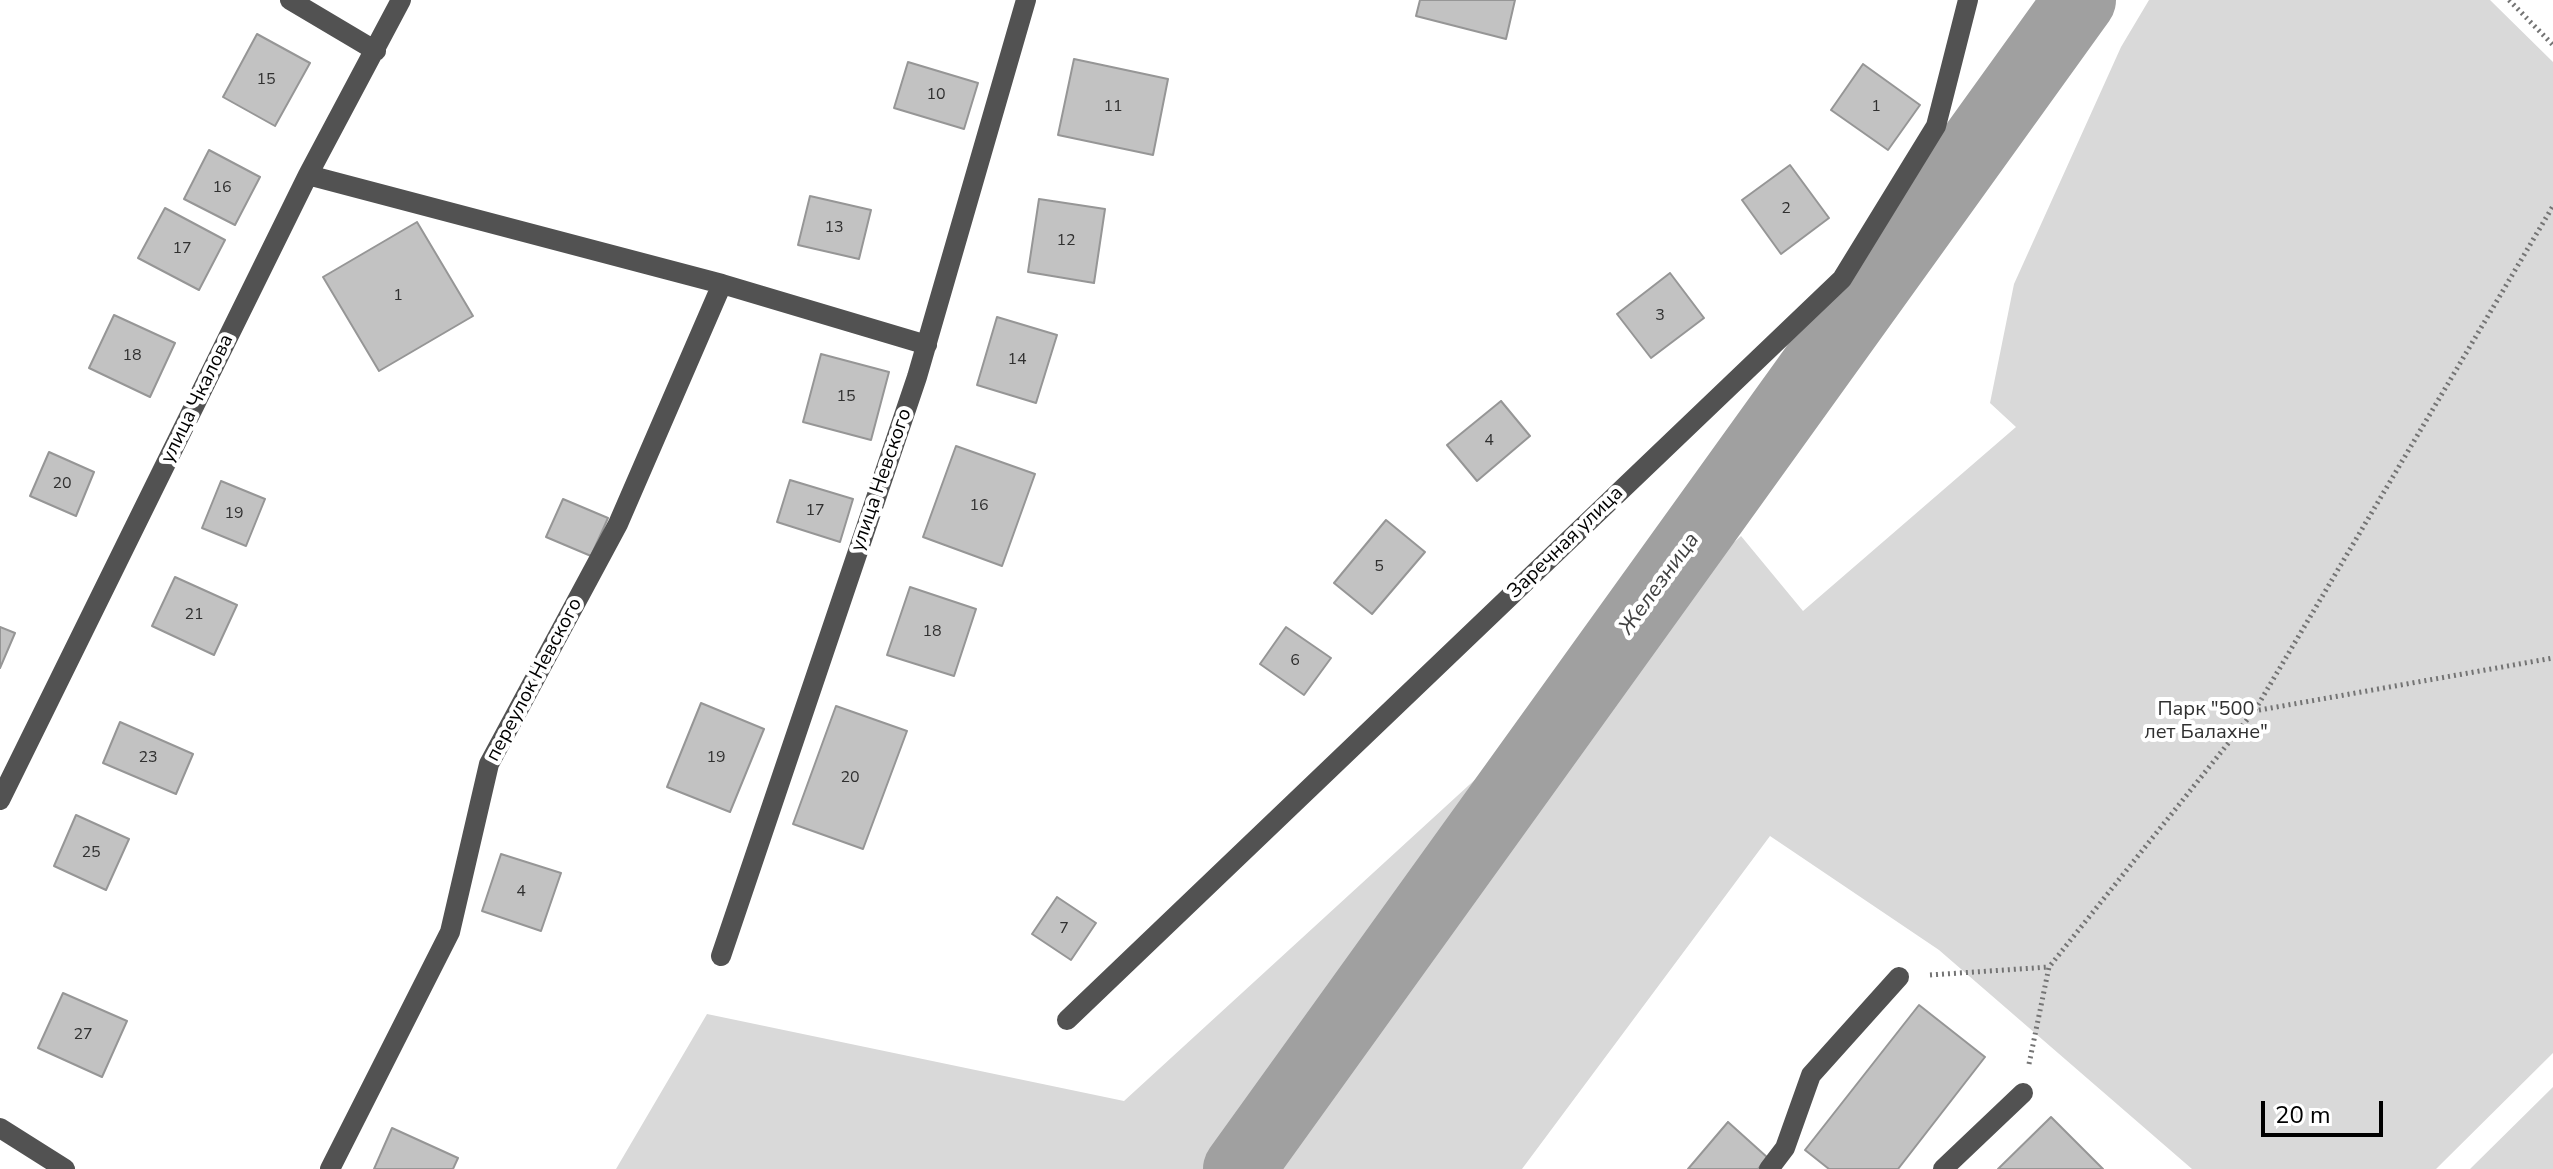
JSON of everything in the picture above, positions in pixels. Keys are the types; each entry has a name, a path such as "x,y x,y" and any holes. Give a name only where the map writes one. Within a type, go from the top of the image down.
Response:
{"street":[{"path":"290,0 376,51"},
{"name":"улица Чкалова","path":"0,800 308,175 401,0"},
{"name":"улица Невского","path":"721,956 927,345 1026,0"},
{"name":"Заречная улица","path":"1067,1020 1842,279 1936,126 1968,0"},
{"path":"308,175 722,284 927,345"},
{"name":"переулок Невского","path":"330,1169 450,932 489,764 618,524 722,284"},
{"path":"1769,1169 1785,1148 1811,1075 1899,977"},
{"path":"1943,1169 2023,1093"},
{"path":"0,1128 65,1169"}],"path":[{"path":"2509,0 2553,45"},
{"path":"2023,1093 2049,967 2254,711 2553,206"},
{"path":"2254,711 2553,658"},
{"path":"1899,977 2049,967"}],"green space":[{"name":"Парк \"500 лет Балахне\"","path":"2149,0 2490,0 2553,62 2553,1053 2436,1169 2192,1169 1939,950 1770,836 1522,1169 616,1169 707,1014 1124,1101 1741,536 1803,611 2016,427 1990,403 2014,284 2121,47"},
{"path":"2553,1087 2553,1169 2470,1169"}],"building":[{"path":"1420,0 1515,0 1506,39 1416,16"},
{"path":"257,34 310,63 275,126 223,97"},
{"path":"1074,59 1168,79 1153,155 1058,135"},
{"path":"908,62 978,83 964,129 894,108"},
{"path":"1863,64 1920,105 1888,150 1831,110"},
{"path":"209,150 260,177 235,225 184,199"},
{"path":"1790,165 1829,218 1781,254 1742,200"},
{"path":"810,196 871,210 859,259 798,245"},
{"path":"1039,199 1105,209 1094,283 1028,272"},
{"path":"165,208 225,240 199,290 138,258"},
{"path":"417,222 473,316 379,371 323,277"},
{"path":"1670,273 1704,318 1651,358 1617,314"},
{"path":"114,315 175,343 150,397 89,368"},
{"path":"997,317 1057,335 1036,403 977,385"},
{"path":"821,354 889,372 871,440 803,422"},
{"path":"1501,401 1530,436 1477,481 1447,445"},
{"path":"956,446 1035,474 1002,566 923,537"},
{"path":"49,452 94,472 76,516 30,496"},
{"path":"790,480 853,499 840,542 777,522"},
{"path":"221,481 265,499 246,546 202,528"},
{"path":"563,499 608,518 591,556 546,537"},
{"path":"1386,520 1425,552 1372,614 1334,583"},
{"path":"175,577 237,605 214,655 152,626"},
{"path":"910,587 976,609 954,676 887,655"},
{"path":"0,627 15,633 0,668"},
{"path":"1286,627 1331,658 1304,695 1260,664"},
{"path":"701,703 764,729 730,812 667,787"},
{"path":"836,706 907,731 863,849 793,824"},
{"path":"120,722 193,754 176,794 103,763"},
{"path":"76,815 129,839 106,890 54,866"},
{"path":"501,854 561,873 541,931 482,911"},
{"path":"1057,897 1096,923 1071,960 1032,934"},
{"path":"63,993 127,1021 102,1077 38,1048"},
{"path":"1919,1005 1985,1057 1898,1169 1829,1169 1805,1150"},
{"path":"2051,1117 2103,1169 1998,1169"},
{"path":"1728,1122 1768,1158 1758,1169 1688,1169"},
{"path":"392,1128 458,1158 453,1169 374,1169"}],"waterway":[{"name":"Железница","path":"1239,1169 2080,0"}]}
